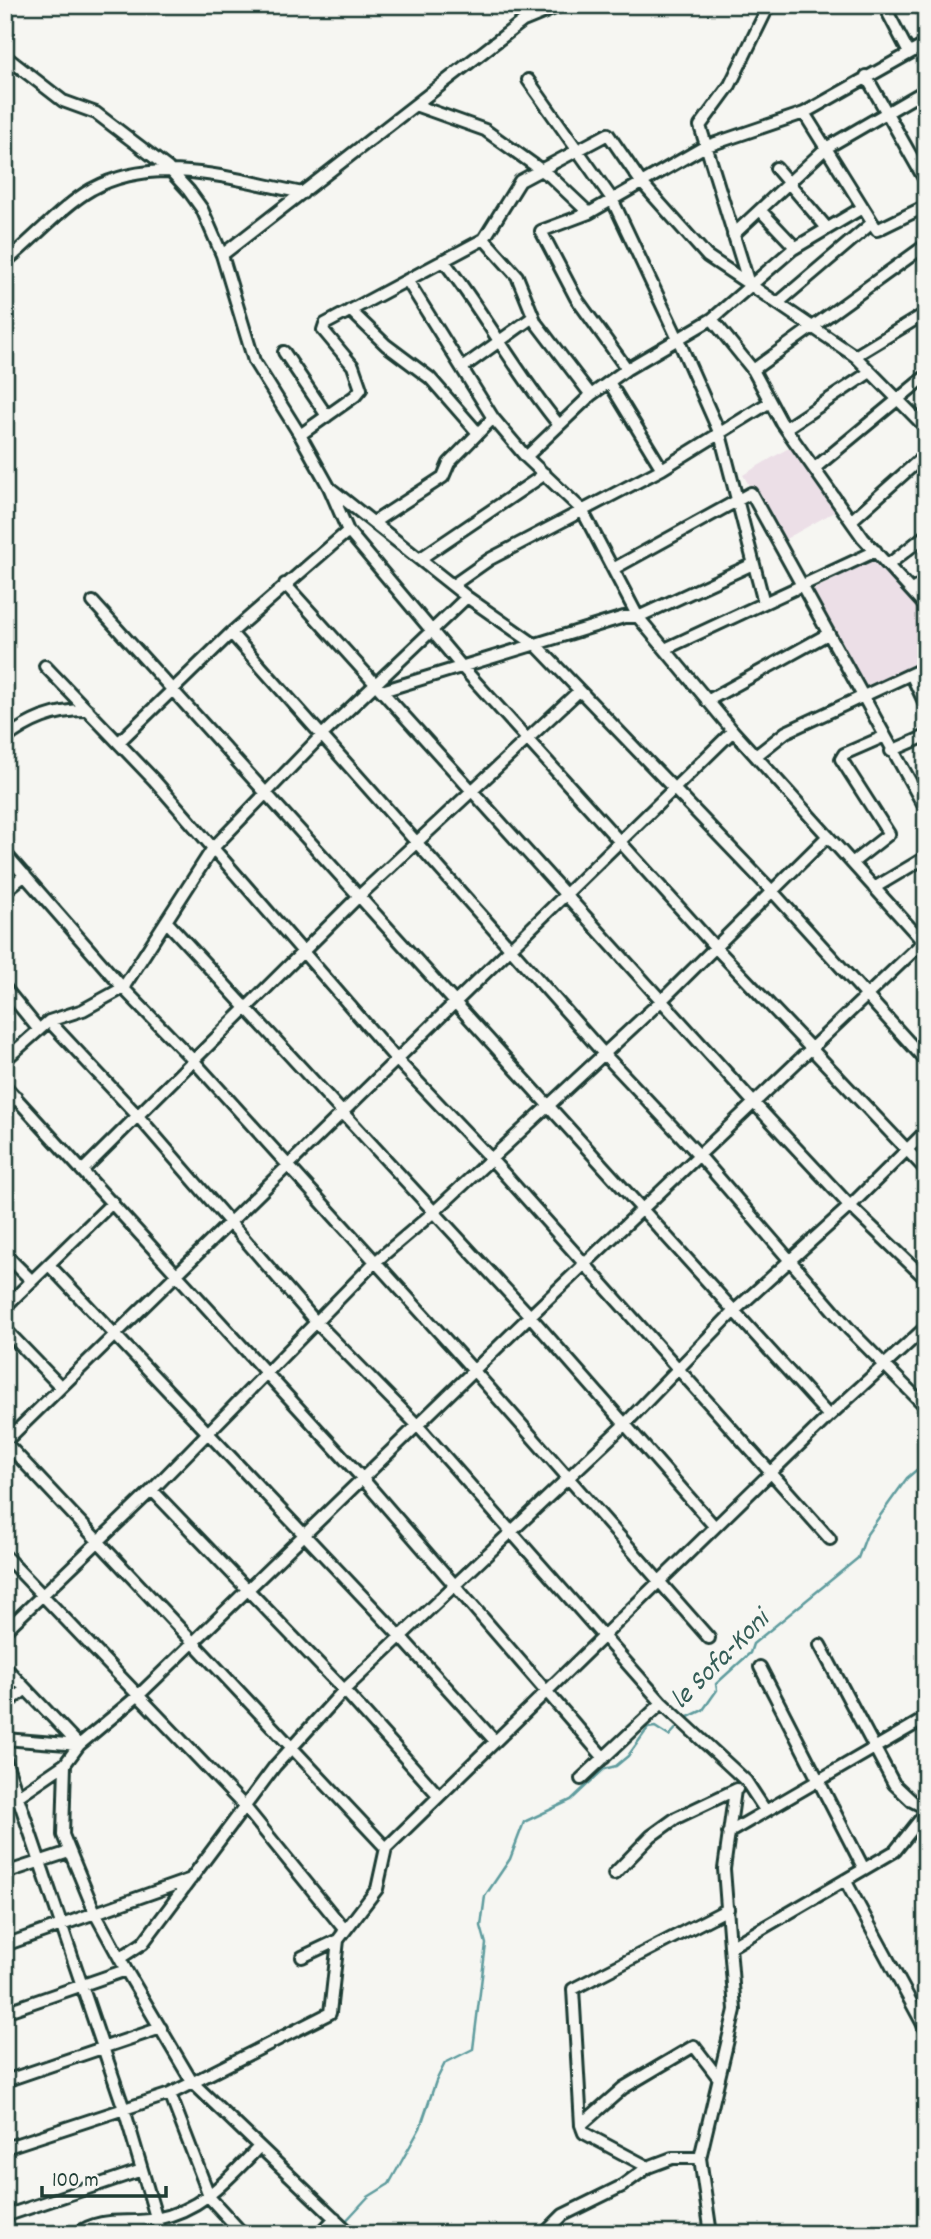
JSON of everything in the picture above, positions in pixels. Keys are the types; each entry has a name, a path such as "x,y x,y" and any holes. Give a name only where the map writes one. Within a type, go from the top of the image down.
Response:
{"street":[{"path":"222,256 523,21 562,5"},
{"path":"749,284 704,147 700,126 730,85 769,5"},
{"path":"889,15 909,53"},
{"path":"627,369 576,298 541,231 589,213 704,147 804,113 926,44"},
{"path":"5,56 63,102 96,113 168,168 202,209 222,256 254,361 329,487 348,531 434,629 463,668 715,947 926,1170"},
{"path":"866,76 926,181"},
{"path":"528,80 612,198 678,339 720,434 764,603"},
{"path":"733,235 826,148 926,90"},
{"path":"415,105 485,130 541,169 589,213"},
{"path":"804,113 877,230 926,206"},
{"path":"300,435 355,396 360,389 353,366 323,331 325,324 484,239 520,181 608,134 641,182 706,256 815,326 855,356 926,428"},
{"path":"5,262 91,190 126,175 168,168 303,193"},
{"path":"776,168 827,228"},
{"path":"526,457 591,395 627,369 712,319 749,284 795,247 862,208"},
{"path":"760,210 795,247"},
{"path":"778,303 872,223"},
{"path":"484,239 517,276 533,317 591,395"},
{"path":"753,370 926,245"},
{"path":"443,260 478,304 533,393 559,425"},
{"path":"5,1805 65,1764 79,1745 193,1645 530,1316 865,995 925,943 733,731 638,617 582,510 526,457 492,418 407,280"},
{"path":"350,310 386,345 430,377 478,433"},
{"path":"855,356 926,313"},
{"path":"462,368 533,317"},
{"path":"712,319 753,370 786,428 852,520 926,607"},
{"path":"284,352 327,416"},
{"path":"786,428 870,372"},
{"path":"815,468 926,376"},
{"path":"609,382 662,469"},
{"path":"453,586 490,559 662,469 771,402"},
{"path":"374,522 443,477 449,463 492,418"},
{"path":"852,520 926,454"},
{"path":"421,558 545,474"},
{"path":"329,487 467,597 537,646 772,891 926,1061"},
{"path":"613,569 751,493 883,737 926,810"},
{"path":"119,742 285,584 348,531"},
{"path":"888,565 926,535"},
{"path":"665,649 876,551"},
{"path":"379,688 463,668 624,617 638,617 753,564"},
{"path":"912,590 926,581"},
{"path":"285,584 754,1103 850,1206 926,1279"},
{"path":"5,1060 49,1021 83,1010 123,988 213,848 321,736 379,688 467,597"},
{"path":"93,602 829,1416"},
{"path":"232,633 604,1054 699,1155 885,1366 926,1407"},
{"path":"707,701 828,634"},
{"path":"45,666 119,742 397,1059 586,1264 830,1539"},
{"path":"757,755 786,732 926,667"},
{"path":"911,674 926,706"},
{"path":"83,1170 358,897 579,691"},
{"path":"6,738 23,725 48,716 71,710 88,710"},
{"path":"386,1848 5,1442 733,731"},
{"path":"891,751 926,736"},
{"path":"852,863 889,834 841,759 844,754 883,737"},
{"path":"5,1631 98,1544 374,1263 435,1211 662,1000 828,836"},
{"path":"5,853 123,988 192,1059 475,1372 709,1638"},
{"path":"874,888 926,857"},
{"path":"5,891 24,875"},
{"path":"166,921 435,1211 715,1527"},
{"path":"5,988 39,1030"},
{"path":"49,1021 136,1115 316,1322 418,1426 662,1703 746,1781 765,1810"},
{"path":"5,1086 362,1478 604,1758"},
{"path":"5,1107 16,1097"},
{"path":"120,1958 143,1944 293,1746 344,1690 624,1424 733,1312 850,1206 926,1131"},
{"path":"5,1307 113,1202"},
{"path":"5,1254 32,1281"},
{"path":"49,1265 400,1636 494,1740"},
{"path":"5,2148 170,2094 330,2013 338,1940 377,1889 386,1848 829,1416 926,1327"},
{"path":"5,1329 61,1387"},
{"path":"152,1490 344,1690 439,1796"},
{"path":"5,1556 140,1694 245,1807 344,1930"},
{"path":"732,1946 895,1850 926,1810 894,1784 820,1645"},
{"path":"5,1667 79,1745"},
{"path":"761,1668 864,1869"},
{"path":"5,1705 26,1689"},
{"path":"581,1779 662,1703"},
{"path":"728,1833 926,1718"},
{"path":"5,1739 79,1745"},
{"path":"5,1759 124,2109 161,2234"},
{"path":"65,1764 61,1823 69,1852 96,1914 126,1970 192,2082 258,2148 342,2225 320,2234"},
{"path":"614,1874 651,1836 676,1818 735,1790 746,1781"},
{"path":"711,2234 700,2158 717,2076 735,2010 724,1869 735,1790"},
{"path":"5,1873 69,1852"},
{"path":"5,1945 192,1879"},
{"path":"845,1880 926,2030"},
{"path":"648,2167 584,2133 581,2125 573,1989 728,1909"},
{"path":"302,1957 338,1940"},
{"path":"5,2012 126,1970"},
{"path":"5,2081 161,2028"},
{"path":"581,2125 623,2088 694,2046 717,2076"},
{"path":"170,2094 210,2198 243,2234"},
{"path":"80,2233 100,2221 156,2219 210,2198 258,2148"},
{"path":"544,2234 563,2215 622,2186 648,2167 672,2158 700,2158"},
{"path":"5,2216 142,2170"}],"shaded area":[{"path":"792,446 841,508 782,541 743,475"},
{"path":"872,561 926,612 926,658 864,689 812,590"}],"waterway":[{"name":"le Sofa-Koni","path":"686,1718 703,1710 717,1690 716,1684 750,1653 753,1644 858,1558 867,1534 907,1478 926,1462"},
{"name":"le Sofa-Koni","path":"343,2224 368,2197 389,2184 420,2128 445,2063 473,2049 486,1944 481,1926 485,1896 510,1859 524,1822 571,1800 604,1769 616,1766 628,1756 648,1728 655,1727 669,1736 681,1723"}]}
